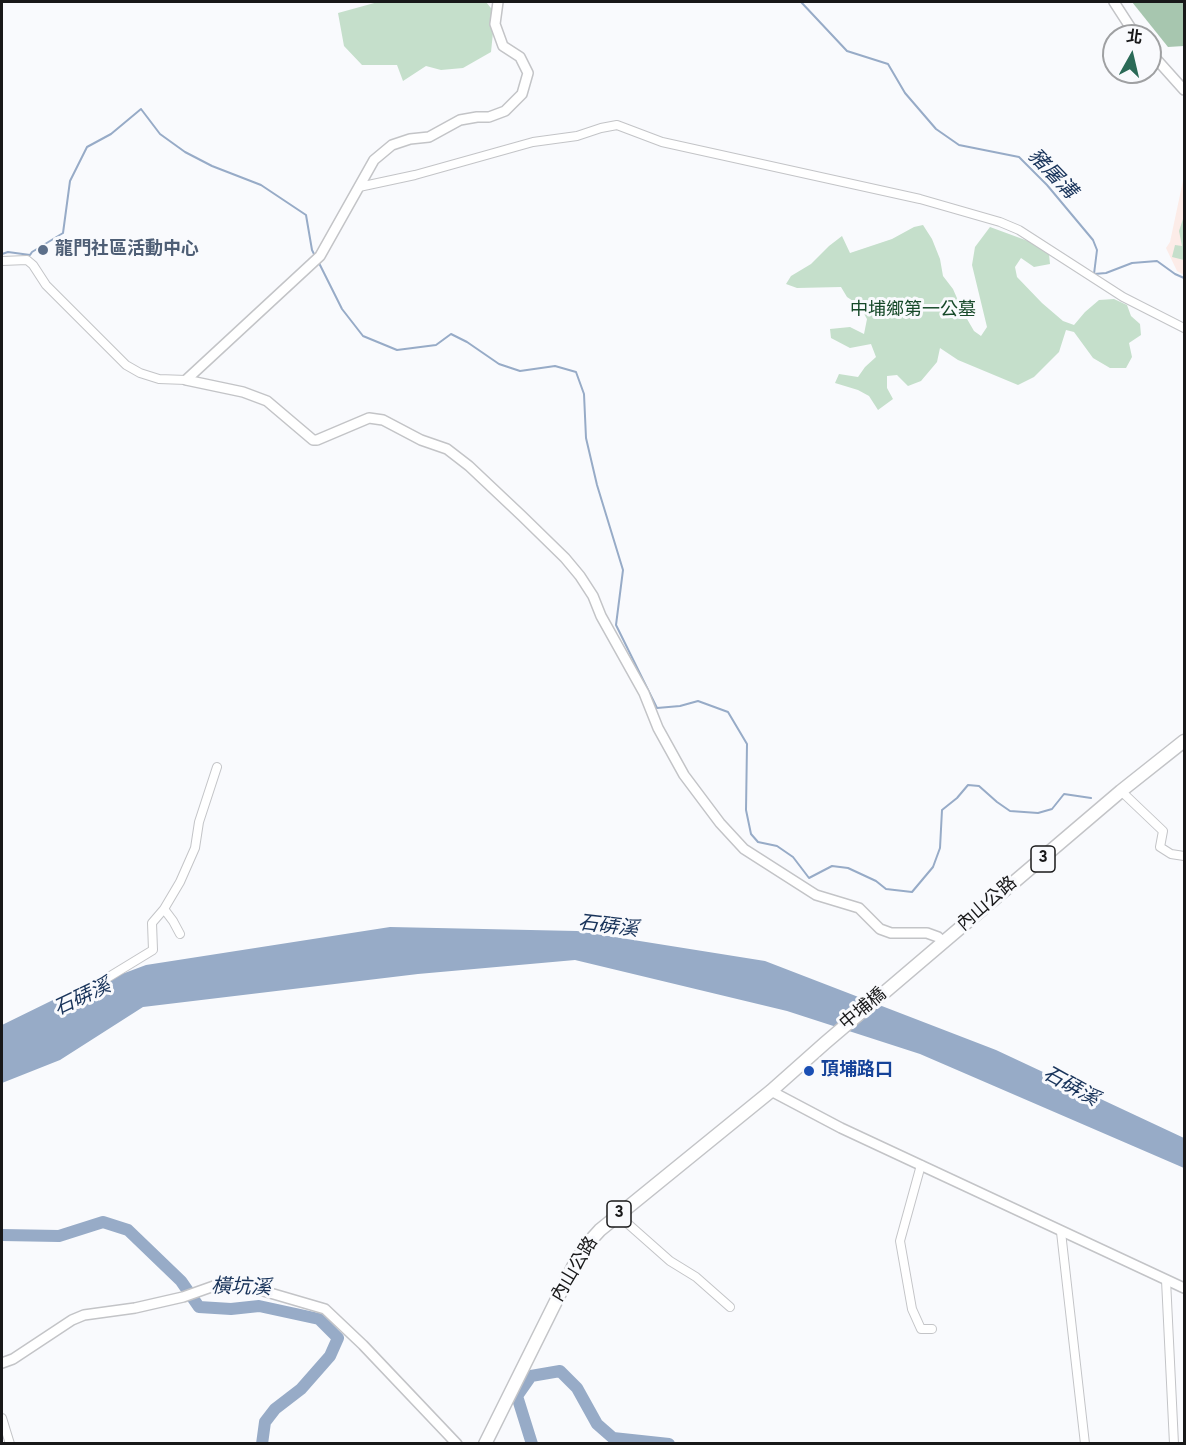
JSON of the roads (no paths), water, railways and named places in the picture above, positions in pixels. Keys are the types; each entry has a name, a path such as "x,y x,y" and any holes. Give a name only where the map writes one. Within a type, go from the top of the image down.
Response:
{"main road":[{"name":"內山公路","path":"903,978 1121,791 1185,741"},
{"name":"中埔橋","path":"825,1043 903,978"},
{"name":"內山公路","path":"485,1443 576,1261 590,1241 618,1215 771,1091 825,1043"}],"street":[{"path":"186,380 317,259 374,160 392,145 410,139 429,137 460,120 489,117 505,111 522,94 528,73 520,57 503,46 495,24 498,2"},
{"path":"1114,2 1128,24"},
{"path":"1162,65 1185,90"},
{"path":"359,187 415,175 533,142 577,136 616,125 662,142 908,196 1000,222 1019,230 1123,297 1185,328"},
{"path":"2,261 27,260 46,285 126,365 141,373 159,379 186,380 243,392 267,401 313,440 369,418 383,420 421,440 447,449 470,466 565,558 580,576 593,596 601,616 644,693 658,728 684,775 720,823 744,849 816,895 859,908 880,928 891,933 927,933 938,937 944,943"},
{"path":"94,986 129,963 151,953 152,923 164,909 180,882 195,848 199,822 217,767"},
{"path":"1121,791 1163,831 1161,847 1171,855 1185,856"},
{"path":"164,909 174,921 180,934"},
{"path":"771,1091 841,1128 1185,1288"},
{"path":"921,1166 900,1241 912,1309 921,1329 932,1329"},
{"path":"618,1215 670,1261 696,1277 730,1306"},
{"path":"1061,1232 1085,1443"},
{"path":"1166,1280 1174,1443"},
{"path":"2,1363 14,1359 72,1320 84,1315 135,1308 183,1297 214,1286 253,1288 325,1309 363,1345 457,1443"},
{"path":"2,1418 10,1443"}],"water":[{"name":"石硦溪","path":"390,927 577,931 765,961 996,1050 1184,1138 1184,1168 920,1054 787,1011 575,960 418,974 143,1007 60,1060 2,1083 2,1025 55,999 146,965"}],"waterway":[{"name":"豬屠溝","path":"801,2 847,51 888,64 905,93 936,129 959,145 1019,157 1047,185 1093,240 1097,250 1094,274 1106,273 1132,263 1157,261 1184,278"},
{"path":"2,254 8,252 30,255 63,233 70,181 87,147 111,134 141,109 160,134 185,152 212,166 261,185 306,215 315,256"},
{"path":"318,261 342,309 363,336 397,350 436,345 451,334 499,364 520,371 555,366 576,372 584,394 586,438 597,485 623,570 616,625 657,708 680,706 698,701 728,712 747,744 746,810 751,834 758,842 777,846 793,857 809,878 832,866 848,868 876,881 886,889 912,892 933,867 940,848 942,810 968,785 979,786 1010,811 1038,813 1052,809 1064,794 1091,798"},
{"name":"橫坑溪","path":"2,1235 59,1236 103,1222 128,1230 181,1281 199,1307 231,1309 259,1306 319,1319 338,1338 330,1356 301,1389 275,1409 265,1422 262,1444"},
{"name":"橫坑溪","path":"532,1444 517,1396 531,1376 560,1371 577,1388 597,1424 613,1438 669,1444"}],"place":[{"name":"龍門社區活動中心","path":"43,250"},
{"name":"頂埔路口","path":"809,1071"}],"park label":[{"name":"中埔鄉第一公墓","path":"913,311"}]}
